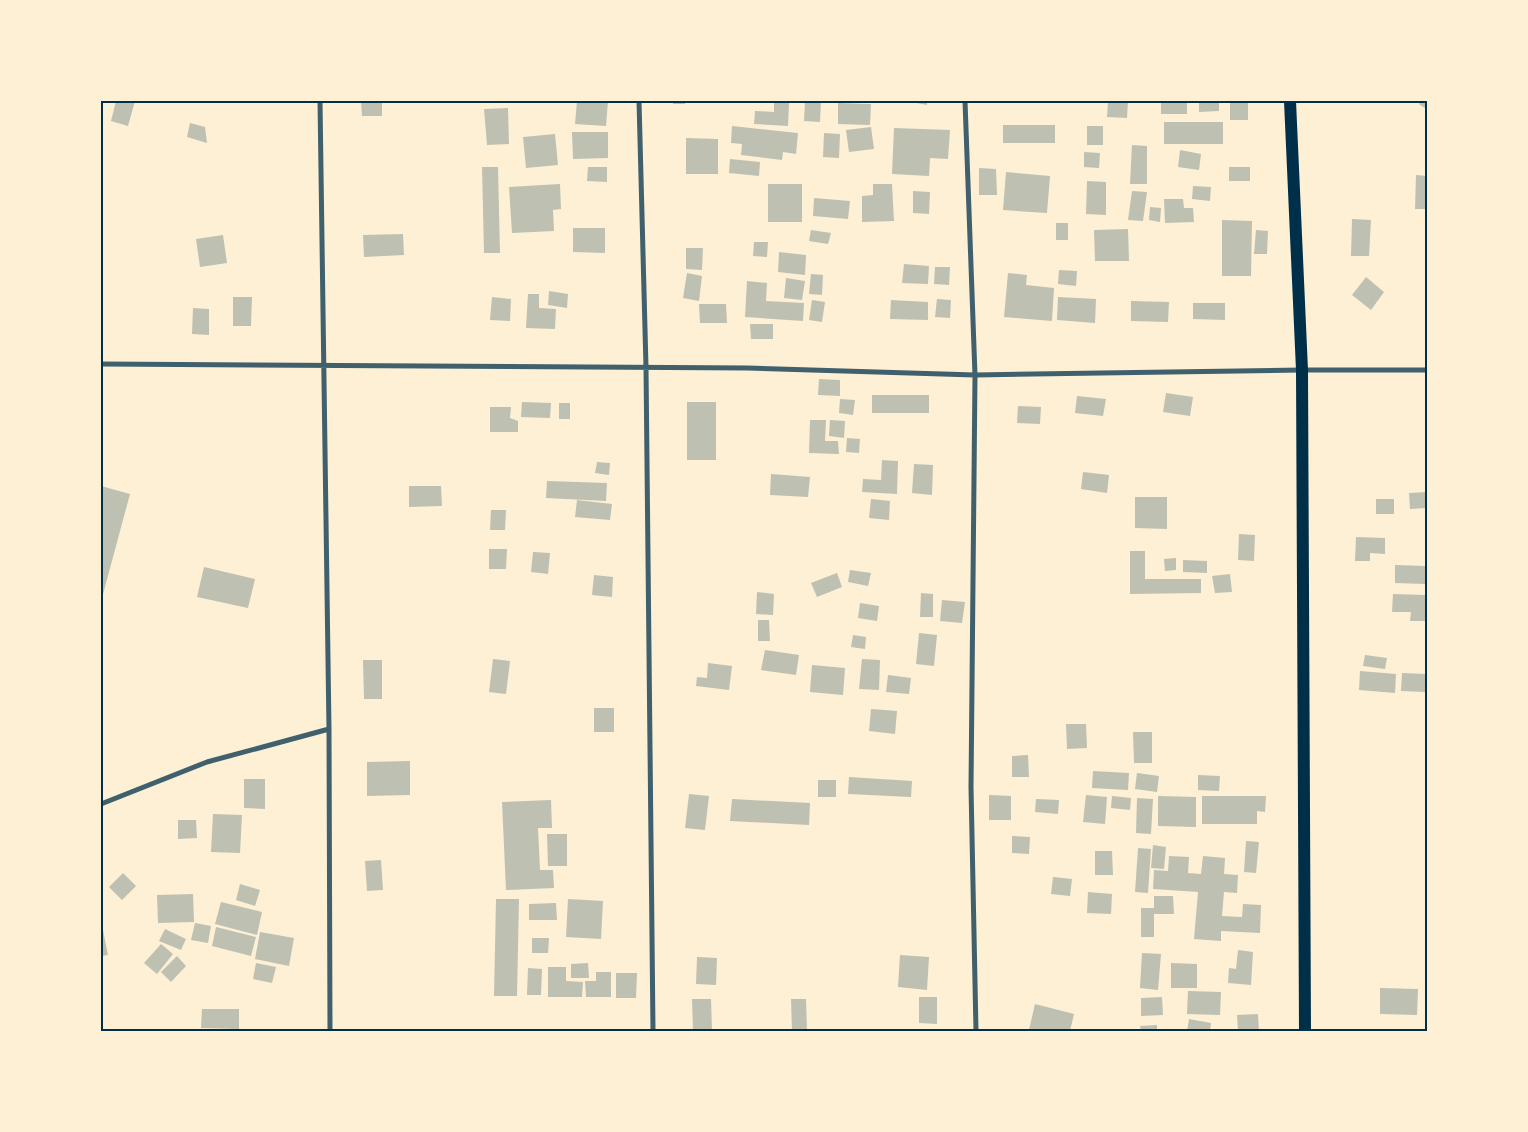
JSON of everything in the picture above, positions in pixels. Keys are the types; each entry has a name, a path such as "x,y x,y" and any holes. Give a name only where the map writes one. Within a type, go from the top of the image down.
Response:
{"main road":[{"path":"1290,101 1302,370 1305,1031"}],"street":[{"path":"320,101 329,729 330,1031"},
{"path":"639,101 646,367 653,1031"},
{"path":"965,101 975,375 971,787 976,1031"},
{"path":"101,364 748,368 975,375 1427,370"},
{"path":"101,804 207,762 329,729"}],"building":[{"path":"116,101 135,101 128,126 111,121"},
{"path":"361,101 382,101 382,116 362,116"},
{"path":"577,101 608,101 606,126 575,124"},
{"path":"673,101 685,101 685,104 673,104"},
{"path":"805,101 821,101 820,122 804,121"},
{"path":"906,101 927,101 927,105"},
{"path":"1108,101 1128,101 1127,118 1107,117"},
{"path":"1161,101 1187,101 1187,114 1161,114"},
{"path":"1199,101 1219,101 1219,111 1199,112"},
{"path":"1418,101 1427,101 1427,109 1420,105"},
{"path":"774,102 789,103 788,126 754,124 755,111 774,112"},
{"path":"1230,102 1248,102 1248,120 1230,120"},
{"path":"838,103 871,104 870,125 838,124"},
{"path":"508,108 509,144 487,145 484,109"},
{"path":"1164,122 1223,122 1223,144 1164,144"},
{"path":"190,123 205,127 207,143 187,137"},
{"path":"1003,125 1055,125 1055,143 1003,143"},
{"path":"732,126 798,133 796,154 783,152 782,160 741,155 742,144 731,143"},
{"path":"1087,126 1103,126 1103,145 1087,145"},
{"path":"871,127 874,149 849,152 846,130"},
{"path":"894,128 950,130 948,159 930,158 929,176 892,174"},
{"path":"572,132 608,132 608,158 573,159"},
{"path":"824,133 840,134 839,158 823,157"},
{"path":"555,134 558,165 526,168 523,137"},
{"path":"686,138 718,139 718,174 686,174"},
{"path":"1132,145 1147,146 1147,184 1130,184"},
{"path":"1180,150 1201,154 1199,170 1178,167"},
{"path":"1084,152 1100,153 1099,168 1084,167"},
{"path":"730,159 760,162 759,176 729,173"},
{"path":"482,167 498,167 500,253 484,253"},
{"path":"588,167 607,167 607,182 587,181"},
{"path":"1229,167 1250,167 1250,181 1229,181"},
{"path":"979,168 996,169 997,195 979,195"},
{"path":"1006,172 1050,176 1047,213 1003,210"},
{"path":"1416,175 1427,176 1427,209 1415,209"},
{"path":"1087,181 1106,182 1106,215 1086,214"},
{"path":"560,184 561,209 553,210 554,231 512,233 509,187"},
{"path":"768,184 802,184 802,222 768,222"},
{"path":"873,184 892,184 894,221 862,222 862,196 873,195"},
{"path":"1193,186 1211,187 1210,201 1192,199"},
{"path":"913,191 930,192 929,214 913,213"},
{"path":"1132,191 1147,192 1143,221 1128,220"},
{"path":"814,198 850,201 848,219 813,216"},
{"path":"1164,199 1183,199 1184,208 1193,208 1194,222 1165,223"},
{"path":"1150,207 1161,208 1160,222 1149,220"},
{"path":"1352,219 1371,220 1369,256 1351,256"},
{"path":"1222,220 1252,221 1251,276 1222,276"},
{"path":"1056,223 1068,223 1068,240 1056,240"},
{"path":"573,228 605,228 605,253 573,252"},
{"path":"1128,229 1129,261 1095,261 1094,230"},
{"path":"811,230 831,233 828,244 809,241"},
{"path":"1256,230 1268,231 1267,254 1254,254"},
{"path":"403,234 404,255 364,257 363,235"},
{"path":"223,235 227,263 200,267 196,239"},
{"path":"754,242 768,242 767,257 753,256"},
{"path":"686,248 703,248 702,270 686,269"},
{"path":"779,252 806,255 805,275 778,272"},
{"path":"904,264 929,266 928,284 902,283"},
{"path":"935,267 950,267 949,285 934,284"},
{"path":"1059,270 1077,271 1076,286 1058,284"},
{"path":"687,273 702,276 699,301 683,298"},
{"path":"1008,273 1027,275 1026,285 1054,288 1052,321 1004,317"},
{"path":"811,274 823,275 822,295 809,294"},
{"path":"1366,277 1384,292 1371,310 1352,295"},
{"path":"786,278 805,281 802,300 784,298"},
{"path":"747,281 767,283 766,301 804,303 803,321 745,317"},
{"path":"549,291 568,294 567,308 548,305"},
{"path":"528,294 539,294 539,308 556,309 555,329 526,328"},
{"path":"233,297 252,297 251,326 233,326"},
{"path":"492,297 511,299 510,321 490,320"},
{"path":"1058,297 1096,299 1095,323 1057,320"},
{"path":"937,299 951,300 950,318 935,317"},
{"path":"812,300 825,302 822,322 809,320"},
{"path":"891,300 928,302 928,320 890,319"},
{"path":"1131,301 1169,302 1168,322 1131,321"},
{"path":"1193,303 1225,303 1225,320 1193,319"},
{"path":"699,304 726,304 727,323 700,323"},
{"path":"193,308 209,309 209,335 192,334"},
{"path":"750,324 773,324 773,339 751,339"},
{"path":"819,379 840,380 840,396 818,395"},
{"path":"1166,393 1193,397 1190,416 1163,412"},
{"path":"872,395 929,395 929,413 872,413"},
{"path":"1077,396 1106,399 1103,416 1075,413"},
{"path":"840,399 855,400 853,415 839,413"},
{"path":"522,402 551,403 550,418 521,417"},
{"path":"687,402 716,402 716,460 687,460"},
{"path":"559,403 570,403 570,419 559,419"},
{"path":"1018,406 1041,407 1040,424 1017,423"},
{"path":"490,407 511,407 510,418 518,421 518,432 490,432"},
{"path":"810,420 826,420 825,441 838,441 839,454 809,453"},
{"path":"830,420 845,421 844,438 829,436"},
{"path":"847,438 860,439 859,453 846,452"},
{"path":"882,460 898,461 897,494 862,492 863,479 881,480"},
{"path":"597,462 610,463 609,475 595,473"},
{"path":"914,464 933,465 932,495 912,493"},
{"path":"1083,472 1109,475 1107,493 1081,489"},
{"path":"771,474 810,477 808,497 770,495"},
{"path":"547,481 607,483 606,501 546,498"},
{"path":"101,486 130,494 102,598 101,598"},
{"path":"409,486 441,486 442,506 409,507"},
{"path":"1427,492 1427,508 1410,509 1409,493"},
{"path":"1135,497 1167,497 1167,529 1135,528"},
{"path":"871,499 890,501 889,520 869,518"},
{"path":"1376,499 1394,499 1394,514 1376,514"},
{"path":"577,500 612,504 610,520 575,517"},
{"path":"491,510 506,510 505,530 490,530"},
{"path":"1239,534 1255,535 1254,561 1238,560"},
{"path":"1356,537 1385,538 1385,554 1370,553 1370,561 1355,561"},
{"path":"489,549 507,549 506,569 489,569"},
{"path":"1130,551 1145,551 1145,579 1201,579 1201,593 1130,594"},
{"path":"533,552 550,553 548,574 531,572"},
{"path":"1176,558 1176,570 1165,571 1164,559"},
{"path":"1183,560 1207,561 1207,573 1183,572"},
{"path":"1395,565 1425,566 1425,584 1395,583"},
{"path":"204,567 255,579 248,608 197,597"},
{"path":"850,570 871,573 868,586 848,582"},
{"path":"837,573 842,587 817,597 811,583"},
{"path":"1230,574 1232,592 1215,593 1212,576"},
{"path":"594,575 613,577 612,597 592,595"},
{"path":"757,592 774,594 773,615 756,614"},
{"path":"921,593 933,594 933,617 920,617"},
{"path":"1393,594 1426,595 1426,621 1410,621 1411,612 1392,612"},
{"path":"942,600 965,602 962,623 940,621"},
{"path":"860,603 879,606 877,621 858,618"},
{"path":"758,620 769,620 770,641 758,641"},
{"path":"919,633 937,635 934,666 916,664"},
{"path":"853,635 866,637 865,649 851,647"},
{"path":"765,650 799,655 796,675 761,670"},
{"path":"1365,655 1387,658 1385,669 1363,666"},
{"path":"493,659 510,661 506,694 489,692"},
{"path":"862,659 880,660 879,690 859,689"},
{"path":"363,660 382,660 382,699 364,699"},
{"path":"708,663 732,666 729,690 696,686 697,677 707,678"},
{"path":"812,665 845,668 843,695 810,692"},
{"path":"1360,671 1396,674 1395,693 1359,690"},
{"path":"1402,673 1426,674 1426,692 1401,691"},
{"path":"888,675 911,678 909,694 886,692"},
{"path":"594,708 614,708 614,732 594,732"},
{"path":"871,709 897,711 895,734 869,731"},
{"path":"1066,724 1086,724 1087,748 1067,749"},
{"path":"1133,732 1152,732 1152,763 1134,763"},
{"path":"1028,755 1029,777 1012,777 1012,756"},
{"path":"410,761 410,795 367,796 367,762"},
{"path":"1093,771 1129,773 1128,790 1092,788"},
{"path":"1137,773 1159,776 1157,792 1135,789"},
{"path":"1198,775 1220,776 1219,791 1198,790"},
{"path":"849,777 912,781 911,797 848,794"},
{"path":"244,779 265,779 265,809 244,808"},
{"path":"818,780 836,780 836,797 818,797"},
{"path":"689,794 709,796 705,830 685,828"},
{"path":"989,795 1011,796 1011,820 989,820"},
{"path":"1086,795 1107,797 1105,824 1083,822"},
{"path":"1112,796 1131,798 1130,810 1111,808"},
{"path":"1158,796 1196,797 1196,827 1158,826"},
{"path":"1202,796 1266,796 1265,812 1257,811 1257,824 1202,824"},
{"path":"1137,798 1153,799 1151,834 1136,833"},
{"path":"732,799 810,803 809,825 730,821"},
{"path":"1036,799 1059,800 1058,814 1035,812"},
{"path":"551,800 552,828 538,828 540,870 553,870 554,888 506,890 502,802"},
{"path":"213,814 242,815 240,853 211,852"},
{"path":"178,820 196,820 197,838 178,839"},
{"path":"547,834 567,834 567,866 548,866"},
{"path":"1012,836 1030,837 1029,854 1012,853"},
{"path":"1246,841 1259,842 1256,873 1244,872"},
{"path":"1153,845 1166,847 1164,869 1151,868"},
{"path":"1138,848 1151,849 1148,893 1135,892"},
{"path":"1095,851 1112,851 1113,875 1095,875"},
{"path":"1169,856 1189,857 1188,873 1201,874 1203,856 1225,858 1224,874 1238,875 1237,893 1224,892 1222,916 1242,917 1243,904 1261,905 1260,933 1221,931 1221,941 1194,939 1198,892 1153,889 1154,870 1168,871"},
{"path":"381,860 383,890 367,891 365,861"},
{"path":"123,873 136,886 122,900 109,887"},
{"path":"1053,877 1072,879 1070,896 1051,894"},
{"path":"240,884 260,890 255,906 236,900"},
{"path":"1088,892 1112,894 1111,914 1087,913"},
{"path":"193,894 194,922 158,923 157,895"},
{"path":"1154,896 1173,896 1174,914 1154,914 1154,937 1141,937 1141,908 1154,908"},
{"path":"496,899 519,899 517,996 494,996"},
{"path":"568,899 603,901 601,939 566,937"},
{"path":"221,902 262,912 257,935 215,924"},
{"path":"556,903 557,920 529,920 529,904"},
{"path":"101,920 108,955 101,956"},
{"path":"195,923 211,926 208,943 191,940"},
{"path":"216,927 256,937 251,956 212,946"},
{"path":"165,929 186,939 181,950 159,941"},
{"path":"260,932 294,938 289,966 255,959"},
{"path":"532,938 549,938 548,953 532,953"},
{"path":"161,944 173,954 157,974 144,963"},
{"path":"1238,950 1253,952 1251,985 1228,983 1229,968 1236,969"},
{"path":"1142,953 1161,954 1158,990 1140,988"},
{"path":"900,955 929,957 927,990 898,987"},
{"path":"177,956 186,966 171,982 161,972"},
{"path":"697,957 717,958 716,985 696,984"},
{"path":"256,963 276,967 272,983 253,979"},
{"path":"588,963 589,978 571,978 571,964"},
{"path":"1171,963 1197,964 1197,988 1171,988"},
{"path":"548,967 566,967 566,981 583,982 582,997 548,997"},
{"path":"528,968 542,969 541,995 527,995"},
{"path":"596,972 611,972 611,997 586,997 585,981 596,981"},
{"path":"616,973 637,973 636,998 616,998"},
{"path":"1380,988 1418,989 1417,1015 1380,1014"},
{"path":"1188,991 1221,992 1220,1015 1187,1014"},
{"path":"919,997 937,997 937,1024 919,1023"},
{"path":"1162,997 1163,1015 1141,1016 1141,998"},
{"path":"692,999 711,999 712,1031 693,1031"},
{"path":"791,999 806,999 807,1031 792,1031"},
{"path":"1035,1004 1074,1014 1070,1031 1029,1030"},
{"path":"202,1009 239,1009 239,1029 201,1028"},
{"path":"1258,1014 1259,1031 1238,1031 1237,1015"},
{"path":"1189,1019 1211,1023 1210,1031 1187,1031"},
{"path":"1157,1025 1157,1031 1141,1031 1140,1026"}]}
